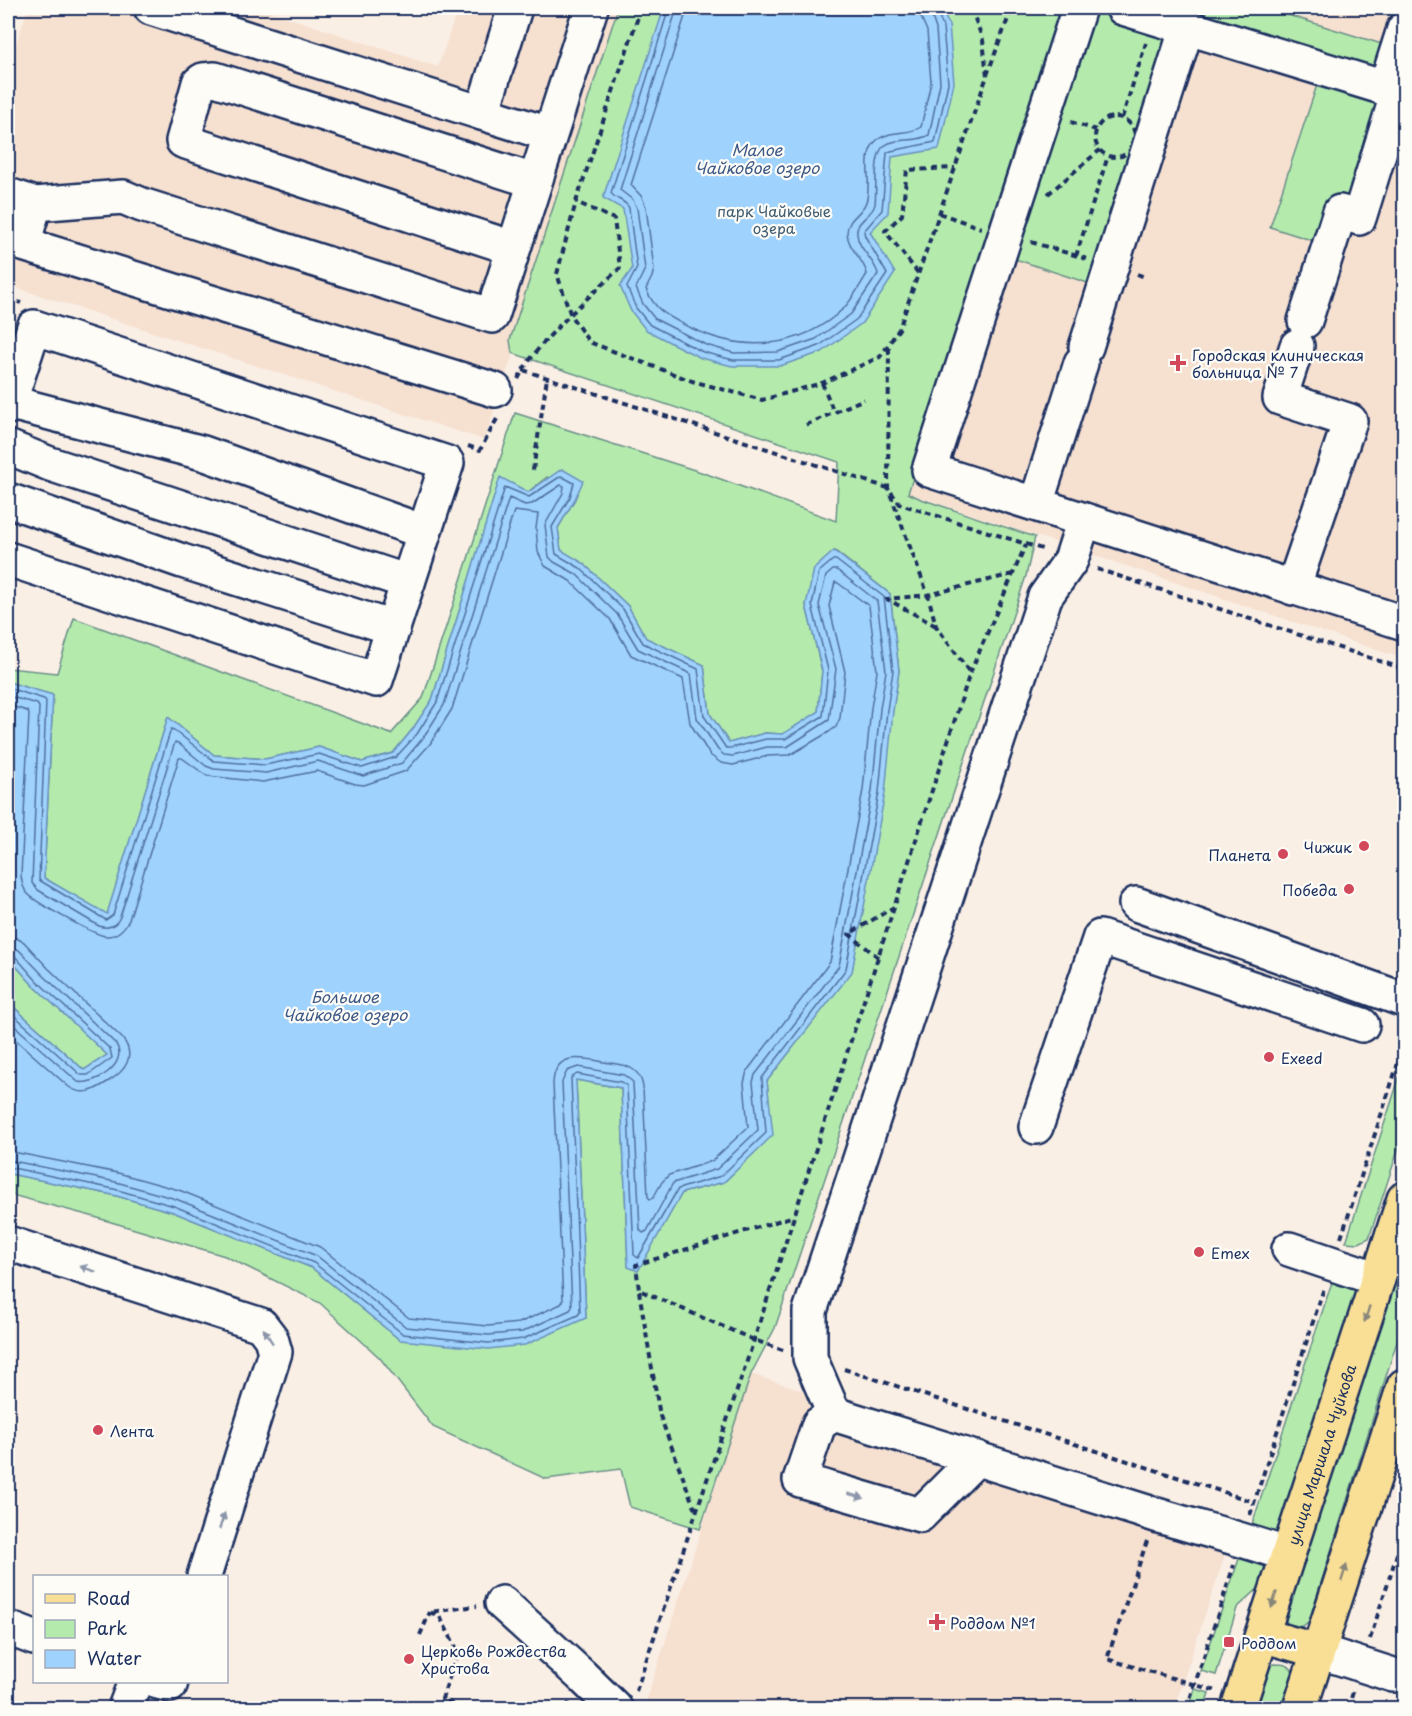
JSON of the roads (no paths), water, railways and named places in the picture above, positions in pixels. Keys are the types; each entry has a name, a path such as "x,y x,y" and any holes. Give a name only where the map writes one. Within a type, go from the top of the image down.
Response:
{"main road":[{"name":"улица Маршала Чуйкова","path":"1225,1699 1262,1635 1404,1199"},
{"path":"1300,1708 1404,1386"},
{"path":"1262,1635 1318,1651"}],"lane":[{"path":"151,8 549,134"},
{"path":"482,112 515,8"},
{"path":"505,393 23,244 21,200 123,197 492,316 591,8"},
{"path":"1079,8 929,470 1404,623"},
{"path":"1123,8 1398,92 1359,218 1340,212 1280,398 1350,421 1293,588"},
{"path":"1036,504 1187,27"},
{"path":"1385,88 1404,29"},
{"path":"513,248 183,141 199,83 203,80 215,79 534,181"},
{"path":"8,559 376,680 447,463 34,327 8,404 203,453 424,532"},
{"path":"8,447 50,465 408,582"},
{"path":"8,500 182,561 393,628"},
{"path":"1084,520 1071,560 1045,597 810,1311 810,1358 834,1414 1288,1555"},
{"path":"1136,904 1404,1000"},
{"path":"1036,1127 1100,937 1362,1025"},
{"path":"8,1242 261,1325 271,1338 275,1352 204,1575"},
{"path":"1289,1249 1378,1279"},
{"path":"834,1414 819,1424 800,1480 920,1515 977,1458"},
{"path":"502,1603 581,1675 624,1703"},
{"path":"8,1628 33,1638"},
{"path":"1318,1651 1393,1675"},
{"path":"124,1708 135,1683"}],"water":[{"name":"Малое Чайковое озеро","path":"664,8 941,8 949,25 954,83 939,149 892,157 888,213 870,232 895,273 862,323 822,352 780,366 732,366 701,358 646,330 631,311 620,286 632,269 623,209 603,198"},
{"name":"Большое Чайковое озеро","path":"562,469 583,481 558,528 561,550 583,563 628,606 646,638 704,665 710,714 729,743 765,733 783,734 818,712 822,671 806,605 814,569 834,551 890,594 899,671 885,793 852,972 767,1081 773,1135 724,1182 682,1193 638,1271 628,1267 621,1088 576,1080 586,1318 525,1345 488,1349 400,1340 312,1268 173,1212 113,1195 10,1174 8,1164 8,1002 84,1070 107,1055 32,984 8,957 8,682 53,695 44,878 107,914 168,717 214,755 265,759 319,747 362,762 393,753 432,700 500,477 528,492"}],"place":[{"name":"Городская клиническая больница № 7","path":"1178,363"},
{"name":"Чижик","path":"1364,846"},
{"name":"Планета","path":"1283,854"},
{"name":"Победа","path":"1349,889"},
{"name":"Exeed","path":"1269,1057"},
{"name":"Emex","path":"1199,1252"},
{"name":"Лента","path":"98,1430"},
{"name":"Роддом №1","path":"937,1622"},
{"name":"Роддом","path":"1229,1642"},
{"name":"Церковь Рождества Христова","path":"409,1659"}],"park label":[{"name":"парк Чайковые озера","path":"774,218"}]}
